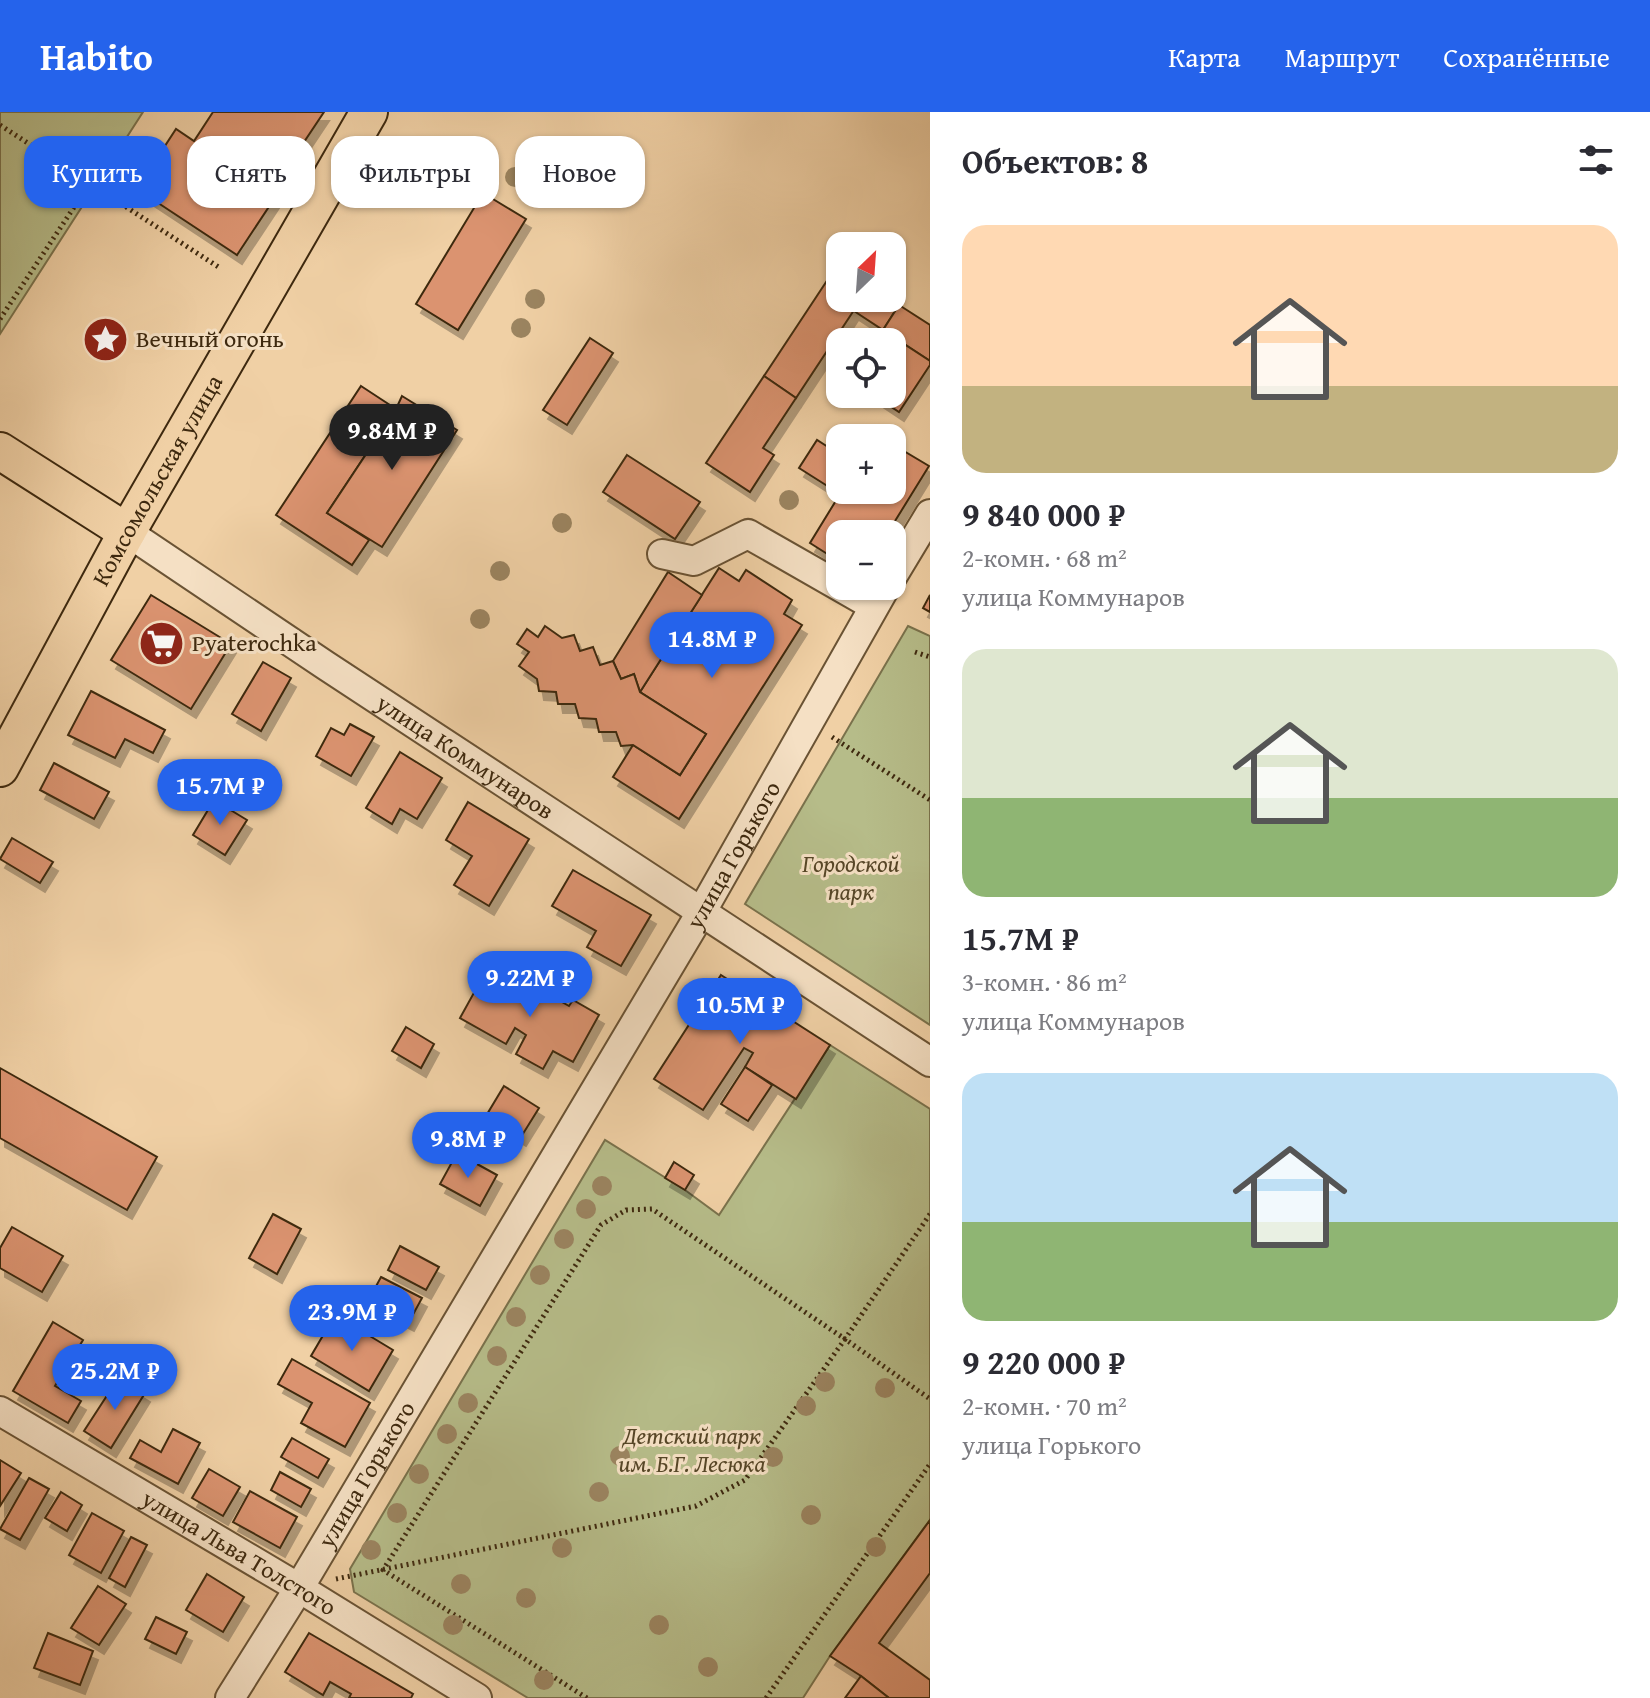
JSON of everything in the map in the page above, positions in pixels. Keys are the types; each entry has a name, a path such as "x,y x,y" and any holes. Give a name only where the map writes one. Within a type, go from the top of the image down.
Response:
{"main road":[{"name":"Комсомольская улица","path":"0,768 127,532 369,112"},
{"name":"улица Коммунаров","path":"0,451 127,532"}],"street":[{"path":"906,554 930,514"},
{"name":"улица Коммунаров","path":"127,532 930,1062"},
{"path":"662,554 694,561 748,534 826,571"},
{"name":"улица Горького","path":"230,1698 312,1584 702,911 878,600"},
{"name":"улица Льва Толстого","path":"0,1411 312,1584 477,1698"}],"path":[{"path":"0,125 24,140"},
{"path":"0,319 73,208"},
{"path":"128,208 220,268"},
{"path":"915,652 930,657"},
{"path":"832,737 930,800"},
{"path":"383,1570 601,1225 626,1210 652,1209 930,1399"},
{"path":"312,1584 696,1506 745,1480 930,1214"},
{"path":"766,1698 930,1464"},
{"path":"383,1570 587,1698"}],"green space":[{"path":"0,112 143,112 128,136 24,136 24,208 81,208 0,334"},
{"name":"Городской парк","path":"908,626 930,636 930,1025 745,904"},
{"name":"Детский парк им. Б.Г. Лесюка","path":"830,1045 930,1109 930,1520 830,1656 803,1698 528,1698 354,1592 350,1569 605,1140 719,1215"}],"building":[{"path":"213,112 324,112 308,136 197,136"},
{"path":"176,129 187,136 187,208 268,208 237,255 166,208 171,208 171,137"},
{"path":"499,203 526,219 458,330 416,304 474,208 499,208"},
{"path":"826,282 826,312 853,312 842,328 826,328 826,353 796,398 764,376"},
{"path":"906,310 930,325 930,361 906,345 906,328 884,328 895,312 906,312"},
{"path":"856,312 895,312 884,328"},
{"path":"590,338 613,353 567,425 543,410"},
{"path":"906,345 930,361 906,401"},
{"path":"764,376 796,398 763,448 774,455 750,492 706,463"},
{"path":"361,386 396,409 327,513 369,540 352,565 276,515"},
{"path":"402,396 457,430 382,547 327,513"},
{"path":"817,440 826,446 826,485 799,468"},
{"path":"906,452 929,466 906,503"},
{"path":"627,455 700,502 675,539 603,492"},
{"path":"834,504 906,504 896,520 826,520 826,553 810,543"},
{"path":"719,568 739,581 746,570 792,600 784,614 802,625 679,819 613,777 633,745 680,775 706,734 640,692"},
{"path":"668,572 702,595 640,692 634,674 621,679 613,661"},
{"path":"151,595 231,644 191,709 111,660"},
{"path":"930,595 930,612 923,608"},
{"path":"545,626 562,638 574,635 580,651 593,647 600,665 613,661 621,679 634,674 640,692 706,734 680,775 633,745 621,746 616,732 599,732 596,719 579,718 575,704 558,704 556,692 539,691 537,679 519,666 529,652 517,644 527,629 538,637"},
{"path":"263,662 291,678 261,731 232,714"},
{"path":"91,691 165,730 153,753 125,739 115,758 68,735"},
{"path":"350,724 374,737 351,776 316,756 331,728 344,735"},
{"path":"400,752 442,778 417,819 400,809 392,824 366,808"},
{"path":"54,763 109,792 94,819 40,790"},
{"path":"214,800 247,820 225,855 193,835"},
{"path":"468,802 529,839 489,906 454,885 472,856 446,840"},
{"path":"12,838 53,862 40,883 0,859"},
{"path":"573,870 651,915 621,966 587,947 596,931 552,906"},
{"path":"504,969 569,1006 573,1000 599,1015 573,1062 553,1051 543,1069 516,1054 526,1035 515,1028 506,1044 460,1018 481,980 494,987"},
{"path":"721,975 830,1045 796,1099 745,1067 753,1053 744,1048 703,1110 654,1079"},
{"path":"406,1027 434,1044 421,1068 392,1051"},
{"path":"745,1067 772,1085 748,1121 721,1104"},
{"path":"0,1068 157,1157 127,1210 0,1138"},
{"path":"504,1086 539,1108 521,1137 486,1116"},
{"path":"457,1153 497,1175 480,1206 440,1184"},
{"path":"674,1162 694,1175 685,1190 665,1178"},
{"path":"273,1214 301,1229 277,1274 249,1258"},
{"path":"12,1227 63,1256 42,1292 0,1268 0,1248"},
{"path":"400,1246 439,1267 426,1290 388,1270"},
{"path":"381,1277 422,1298 409,1322 368,1301"},
{"path":"335,1315 393,1350 369,1391 311,1356"},
{"path":"53,1322 83,1340 55,1386 81,1401 68,1423 13,1391"},
{"path":"292,1359 370,1403 345,1447 301,1423 312,1403 278,1384"},
{"path":"119,1377 145,1393 111,1448 84,1431"},
{"path":"173,1429 200,1443 178,1484 130,1458 140,1440 161,1452"},
{"path":"292,1438 329,1459 318,1478 281,1457"},
{"path":"0,1460 21,1473 0,1506"},
{"path":"209,1469 240,1487 223,1516 192,1498"},
{"path":"280,1472 311,1489 301,1507 271,1490"},
{"path":"29,1478 49,1489 20,1540 0,1529"},
{"path":"250,1491 297,1517 280,1548 233,1522"},
{"path":"61,1492 82,1505 67,1531 45,1518"},
{"path":"92,1513 124,1531 101,1573 69,1555"},
{"path":"930,1520 930,1573 879,1643 930,1680 930,1698 889,1698 830,1656"},
{"path":"131,1537 147,1545 125,1587 109,1578"},
{"path":"207,1574 244,1597 223,1632 186,1610"},
{"path":"98,1586 126,1604 99,1645 71,1628"},
{"path":"156,1617 187,1632 176,1654 145,1639"},
{"path":"48,1633 93,1651 80,1685 34,1668"},
{"path":"309,1633 413,1694 411,1698 349,1698 351,1694 330,1682 323,1695 285,1672"},
{"path":"861,1676 889,1698 845,1698"}],"place":[{"name":"Вечный огонь","path":"105,339"},
{"name":"Pyaterochka","path":"161,643"}]}
